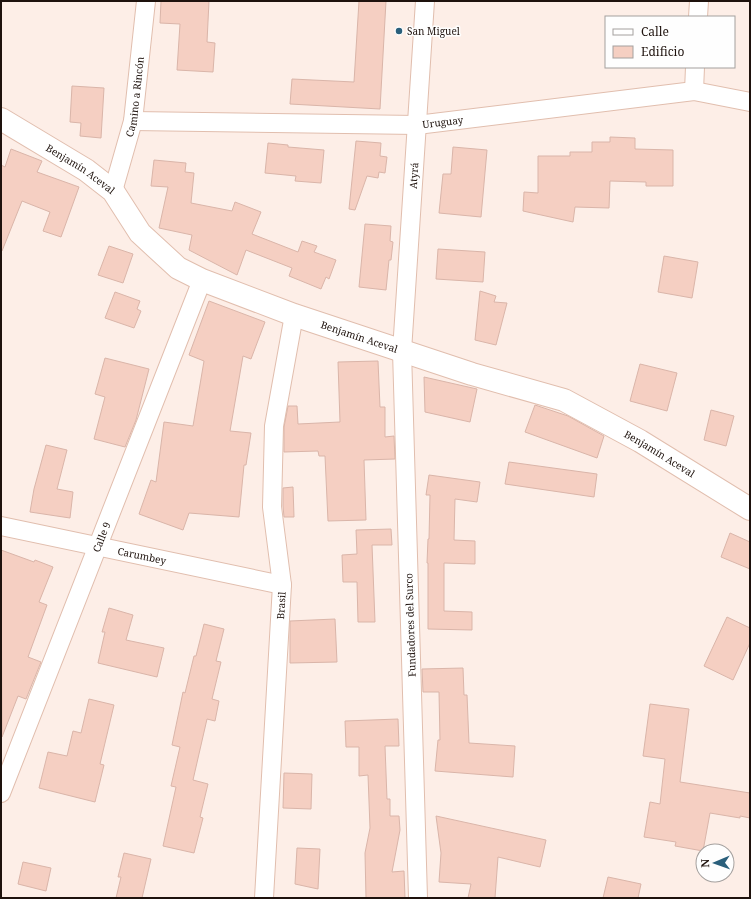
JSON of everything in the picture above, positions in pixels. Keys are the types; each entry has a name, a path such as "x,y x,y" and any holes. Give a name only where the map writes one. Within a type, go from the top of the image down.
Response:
{"street":[{"name":"Camino a Rincón","path":"114,192 133,121 146,1"},
{"name":"Atyrá","path":"402,351 425,1"},
{"path":"698,16 699,1"},
{"path":"694,91 695,68"},
{"name":"Uruguay","path":"133,121 417,125 694,91 750,102"},
{"name":"Benjamín Aceval","path":"1,119 86,170 114,192 140,233 178,268 202,280 294,315 472,374 564,400 640,441 750,509"},
{"name":"Calle 9","path":"1,793 202,280"},
{"name":"Brasil","path":"264,898 282,585 272,507 274,426 294,315"},
{"name":"Fundadores del Surco","path":"402,351 418,898"},
{"name":"Carumbey","path":"1,526 282,585"}],"building":[{"path":"161,1 209,1 207,42 215,43 213,72 177,70 180,24 160,23"},
{"path":"359,1 386,1 380,109 290,104 292,79 354,82"},
{"path":"72,86 104,88 101,138 80,136 81,123 70,122"},
{"path":"610,137 635,138 635,149 673,150 673,186 646,186 646,182 610,181 609,208 575,207 573,222 523,211 524,192 538,193 538,156 570,156 570,152 592,152 592,142 610,142"},
{"path":"356,141 381,143 380,156 387,157 385,173 379,172 378,178 367,176 355,210 349,209"},
{"path":"268,143 288,145 288,147 324,150 321,183 295,181 296,176 265,173"},
{"path":"453,147 487,150 481,217 439,213 443,174 451,174"},
{"path":"11,149 42,161 37,172 79,187 61,237 43,231 50,212 22,201 1,251 1,165 5,167"},
{"path":"154,160 186,163 185,172 194,173 191,203 232,211 235,202 261,212 252,234 298,252 302,241 317,246 314,252 336,260 329,279 326,277 321,289 289,276 292,268 246,250 237,275 189,250 192,235 159,228 168,187 151,186"},
{"path":"365,224 391,226 390,241 393,242 391,260 389,260 386,290 359,287"},
{"path":"109,246 133,254 123,283 98,275"},
{"path":"438,249 485,252 483,282 436,279"},
{"path":"664,256 698,262 692,298 658,292"},
{"path":"480,291 496,296 494,302 507,303 496,345 475,340"},
{"path":"115,292 140,301 137,309 141,311 134,328 105,318"},
{"path":"209,301 265,322 251,359 243,356 230,431 251,433 246,465 244,465 239,517 189,513 183,530 139,514 151,480 156,482 164,422 193,426 204,361 189,355"},
{"path":"105,358 149,369 136,420 125,447 94,439 105,397 95,394"},
{"path":"378,361 380,407 385,407 385,437 394,436 395,459 364,460 366,520 328,521 325,456 319,456 318,451 284,452 284,427 288,406 297,406 298,424 340,422 338,362"},
{"path":"640,364 677,373 667,411 630,401"},
{"path":"424,377 477,389 470,422 425,412"},
{"path":"535,405 568,416 604,436 597,458 525,432"},
{"path":"711,410 734,416 726,446 704,440"},
{"path":"46,445 67,450 57,489 73,492 70,518 30,512 34,489"},
{"path":"509,462 597,474 594,497 505,484"},
{"path":"429,475 480,482 477,502 455,499 454,540 475,541 475,564 444,563 444,611 472,612 472,630 428,629 427,563 430,495 426,495"},
{"path":"293,487 294,517 284,517 283,488"},
{"path":"391,529 392,545 372,545 375,622 358,622 357,582 343,582 342,555 357,554 356,530"},
{"path":"730,533 750,542 750,569 721,557"},
{"path":"1,550 53,567 39,602 47,605 28,657 41,662 26,699 18,696 2,737"},
{"path":"109,608 133,615 126,640 164,648 157,677 98,663 105,632 102,632"},
{"path":"727,617 750,628 750,643 733,680 704,666"},
{"path":"335,619 337,662 290,663 290,621"},
{"path":"204,624 224,629 216,661 221,662 212,699 219,701 215,721 207,719 193,780 208,784 200,817 203,818 194,853 163,846 176,787 171,786 180,747 172,745 183,692 185,693"},
{"path":"463,668 464,695 467,695 469,743 515,746 513,777 435,771 438,740 440,740 439,692 423,692 422,669"},
{"path":"89,699 114,705 100,764 104,765 95,802 39,788 48,752 67,756 73,731 81,733"},
{"path":"650,704 689,709 680,782 750,793 750,818 740,816 740,818 710,813 704,843 695,843 695,850 675,846 676,842 644,837 650,802 660,804 665,759 643,756"},
{"path":"398,719 399,746 385,746 387,799 390,799 390,816 399,816 400,830 392,872 404,871 405,898 366,898 365,853 370,828 368,775 359,776 359,747 346,747 345,721"},
{"path":"284,773 312,774 311,809 283,808"},
{"path":"436,816 546,840 540,867 498,857 495,898 468,898 471,884 439,882 441,853"},
{"path":"297,848 320,849 318,889 295,884"},
{"path":"124,853 151,859 142,898 116,898 121,877 118,877"},
{"path":"23,862 51,868 46,891 18,884"},
{"path":"608,877 641,884 638,898 603,898"}],"place":[{"name":"San Miguel","path":"399,31"}]}
